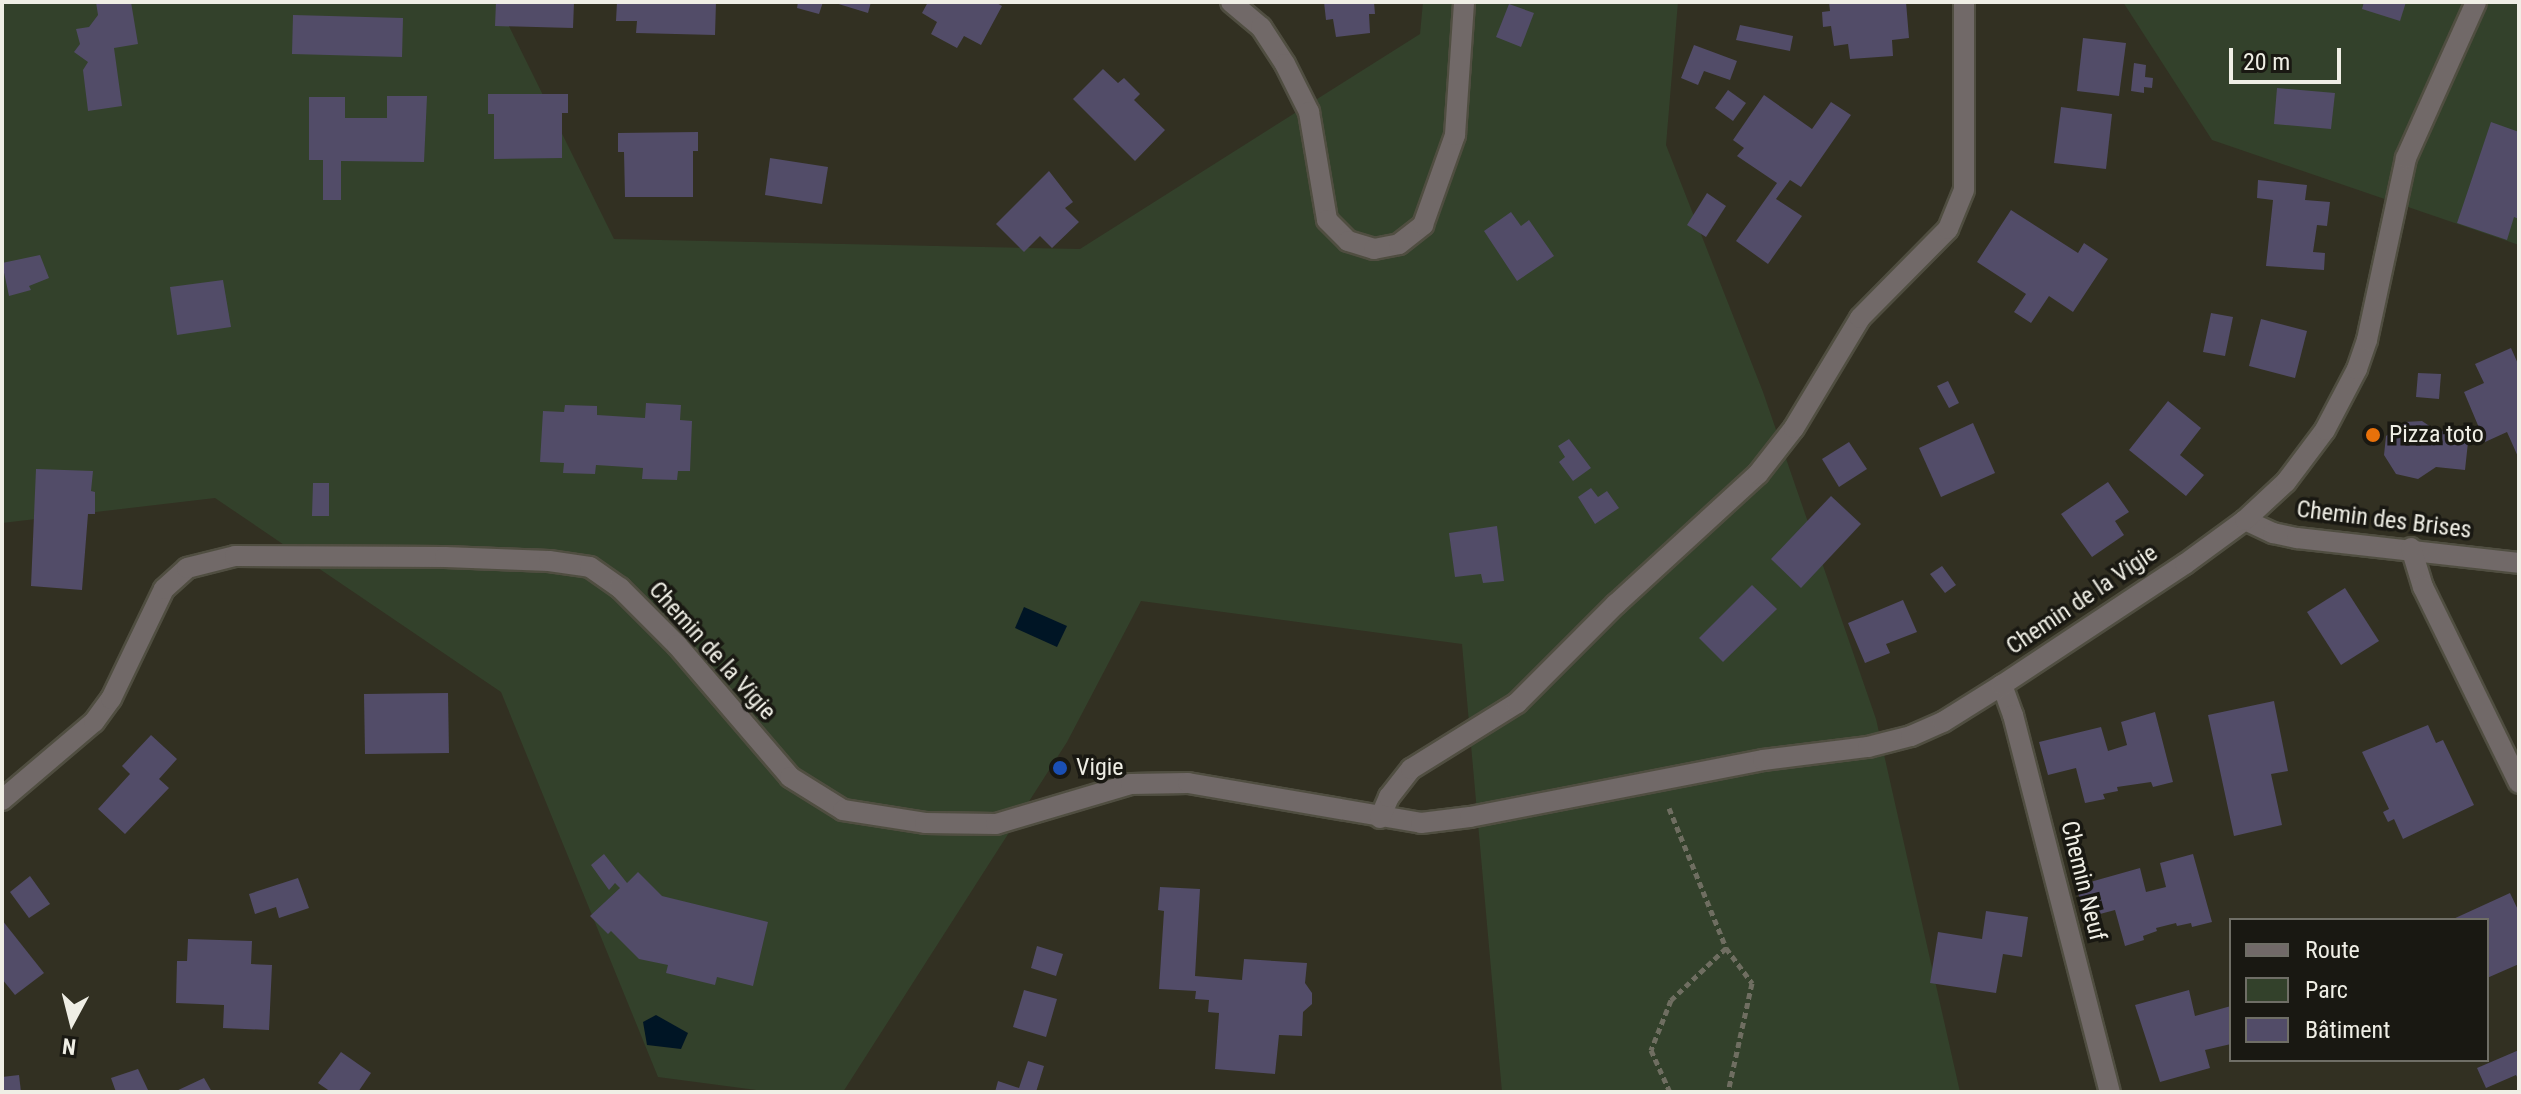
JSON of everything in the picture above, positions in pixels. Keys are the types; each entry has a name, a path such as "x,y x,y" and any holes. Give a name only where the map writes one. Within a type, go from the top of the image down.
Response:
{"street":[{"path":"1231,2 1261,27 1285,64 1309,112 1327,220 1348,241 1374,249 1399,244 1423,225 1455,135 1464,2"},
{"path":"1380,818 1389,797 1411,769 1517,703 1616,604 1758,474 1794,428 1860,318 1948,229 1964,190 1964,2"},
{"name":"Chemin de la Vigie","path":"2,800 94,722 111,699 164,589 187,568 235,556 430,557 549,561 590,567 620,588 677,645 790,777 843,810 925,823 996,824 1131,784 1188,783 1421,823 1470,817 1763,760 1868,747 1911,736 1943,722 2002,685 2245,520 2286,482 2344,397 2367,340 2406,158 2476,2"},
{"name":"Chemin des Brises","path":"2245,520 2273,533 2297,538 2411,548 2519,563"},
{"path":"2411,548 2423,587 2519,783"},
{"name":"Chemin Neuf","path":"2002,685 2013,715 2110,1092"}],"path":[{"path":"1658,781 1726,948 1752,983 1728,1092"},
{"path":"1670,1092 1651,1050 1671,1000 1726,948"}],"green space":[{"path":"2,2 497,2 614,239 1080,249 1420,34 1423,2 1678,2 1666,145 1763,392 1876,719 1960,1092 1502,1092 1462,644 1141,601 1067,742 843,1092 772,1092 658,1077 501,692 215,498 2,523"},
{"path":"2123,2 2519,2 2519,245 2212,140"}],"water":[{"path":"1024,607 1067,626 1057,647 1015,628"},
{"path":"656,1015 688,1033 681,1049 647,1045 643,1022"}],"building":[{"path":"96,2 131,2 138,44 114,48 122,106 88,111 83,70 88,62 74,52 80,44 76,29 89,27 98,15"},
{"path":"496,2 574,2 573,28 495,26"},
{"path":"617,2 716,2 715,35 636,33 637,21 616,21"},
{"path":"798,2 823,2 819,14 797,8"},
{"path":"832,2 871,2 868,13"},
{"path":"928,2 995,2 1002,6 981,45 964,36 957,48 931,34 937,22 922,13"},
{"path":"1324,2 1374,2 1375,14 1369,14 1370,33 1336,37 1333,19 1326,20"},
{"path":"1829,2 1906,2 1909,38 1892,40 1893,56 1850,59 1848,44 1834,46 1831,26 1823,27 1822,12 1830,11"},
{"path":"2364,2 2406,2 2400,21 2362,9"},
{"path":"1509,4 1534,13 1521,47 1496,37"},
{"path":"293,15 403,18 402,57 292,54"},
{"path":"1740,25 1793,36 1790,51 1736,40"},
{"path":"2083,38 2126,43 2119,96 2077,91"},
{"path":"1694,45 1737,61 1730,80 1704,71 1698,85 1681,78"},
{"path":"2134,63 2146,65 2145,77 2153,78 2152,88 2144,87 2144,93 2131,91"},
{"path":"1103,69 1118,83 1124,78 1140,94 1134,100 1165,130 1135,161 1073,99"},
{"path":"2277,88 2335,93 2331,129 2274,124"},
{"path":"1728,90 1746,103 1733,121 1715,108"},
{"path":"488,94 568,94 568,113 562,113 562,158 494,159 494,114 488,114"},
{"path":"1764,95 1812,129 1831,102 1851,115 1801,187 1790,180 1776,199 1802,216 1768,264 1736,241 1777,183 1737,156 1744,148 1733,140"},
{"path":"387,96 427,96 424,162 341,161 341,200 323,200 323,160 309,160 309,97 345,97 345,118 387,118"},
{"path":"2061,107 2112,114 2106,169 2054,163"},
{"path":"2491,122 2519,132 2519,219 2514,217 2507,240 2457,223"},
{"path":"698,132 698,151 693,151 693,197 625,197 624,152 618,152 618,133"},
{"path":"770,158 828,167 822,204 765,195"},
{"path":"1049,171 1073,202 1065,208 1079,222 1052,248 1040,236 1024,252 996,224"},
{"path":"2258,180 2307,185 2305,200 2330,202 2327,226 2317,225 2313,252 2325,253 2324,270 2266,266 2273,200 2257,198"},
{"path":"1707,193 1726,206 1706,237 1687,225"},
{"path":"2011,210 2078,253 2084,243 2108,259 2073,312 2049,296 2031,323 2014,312 2026,294 1977,262"},
{"path":"1511,212 1521,226 1529,220 1554,256 1517,281 1484,231"},
{"path":"40,255 49,278 29,286 31,290 9,296 2,263"},
{"path":"223,280 231,327 177,335 170,287"},
{"path":"2211,313 2233,317 2225,356 2203,352"},
{"path":"2261,319 2307,331 2295,378 2249,366"},
{"path":"2511,348 2519,366 2519,459 2507,432 2485,442 2464,392 2484,383 2475,364"},
{"path":"2418,373 2441,374 2439,399 2416,397"},
{"path":"1948,381 1959,403 1949,408 1937,386"},
{"path":"2168,401 2201,428 2180,455 2204,475 2186,496 2129,450"},
{"path":"646,403 681,405 680,420 692,421 690,471 678,471 677,480 642,479 643,468 596,465 595,474 563,473 564,463 540,462 543,411 564,412 565,405 597,406 597,415 645,418"},
{"path":"2422,421 2437,431 2469,433 2465,470 2436,467 2418,479 2396,474 2384,455 2386,436 2404,422"},
{"path":"1973,423 1995,473 1941,497 1919,448"},
{"path":"1569,439 1591,468 1573,481 1559,462 1565,457 1558,446"},
{"path":"1849,442 1867,469 1839,487 1822,459"},
{"path":"36,469 93,471 91,491 95,492 95,514 88,514 82,590 31,586"},
{"path":"2108,482 2129,512 2115,521 2124,535 2092,557 2061,514"},
{"path":"313,483 329,483 329,516 312,516"},
{"path":"1591,488 1598,497 1607,491 1619,508 1595,524 1578,497"},
{"path":"1831,496 1861,524 1801,588 1771,559"},
{"path":"1497,526 1504,581 1483,583 1481,574 1455,577 1449,533"},
{"path":"1942,566 1956,585 1945,593 1930,574"},
{"path":"1752,585 1777,609 1723,662 1699,638"},
{"path":"2345,588 2379,641 2341,665 2307,612"},
{"path":"1903,600 1917,632 1886,644 1890,653 1865,663 1848,623"},
{"path":"448,693 449,753 365,754 364,694"},
{"path":"2274,701 2288,771 2271,774 2282,825 2234,836 2208,715"},
{"path":"2155,712 2173,782 2153,787 2151,782 2117,787 2118,791 2103,794 2105,799 2085,803 2076,768 2048,775 2039,742 2101,727 2108,751 2127,745 2121,722"},
{"path":"2428,725 2436,743 2443,740 2474,805 2403,839 2394,819 2388,822 2383,812 2389,809 2362,752"},
{"path":"151,735 177,759 159,779 169,788 125,834 98,809 130,774 122,766"},
{"path":"604,854 627,883 638,872 662,896 768,922 753,986 717,977 715,985 666,973 668,965 639,959 611,931 608,934 590,916 620,888 615,883 609,890 591,865"},
{"path":"2193,854 2212,922 2192,927 2191,923 2177,926 2176,923 2156,928 2157,931 2143,936 2144,940 2125,946 2115,910 2085,918 2076,886 2140,868 2146,892 2166,887 2160,863"},
{"path":"30,876 50,904 29,918 10,892"},
{"path":"298,878 309,908 279,918 276,907 255,914 249,894"},
{"path":"1160,887 1200,889 1195,976 1242,980 1244,959 1307,963 1305,983 1312,993 1312,1004 1303,1012 1302,1036 1279,1035 1275,1074 1215,1069 1219,1013 1208,1012 1209,1000 1195,999 1196,991 1159,989 1164,911 1158,910"},
{"path":"2510,893 2519,912 2519,964 2489,977 2489,918 2455,918"},
{"path":"1986,911 2028,917 2022,957 2003,954 1996,993 1930,983 1938,932 1982,939"},
{"path":"2,920 44,973 15,995 2,979"},
{"path":"188,939 252,941 251,964 272,965 269,1030 223,1028 224,1005 176,1003 177,961 187,961"},
{"path":"1037,946 1063,954 1056,976 1031,968"},
{"path":"1024,990 1057,999 1046,1037 1013,1027"},
{"path":"2189,990 2195,1016 2229,1007 2229,1044 2205,1050 2210,1068 2160,1082 2135,1005"},
{"path":"2519,1050 2519,1081 2516,1075 2486,1088 2477,1068"},
{"path":"341,1052 371,1073 358,1092 331,1092 318,1083"},
{"path":"1028,1061 1044,1066 1036,1092 995,1092 998,1081 1019,1088"},
{"path":"138,1069 148,1090 116,1092 111,1078"},
{"path":"19,1075 21,1092 2,1092 2,1077"},
{"path":"204,1078 212,1092 174,1092"}],"place":[{"name":"Pizza toto","path":"2373,435"},
{"name":"Vigie","path":"1060,768"}]}
